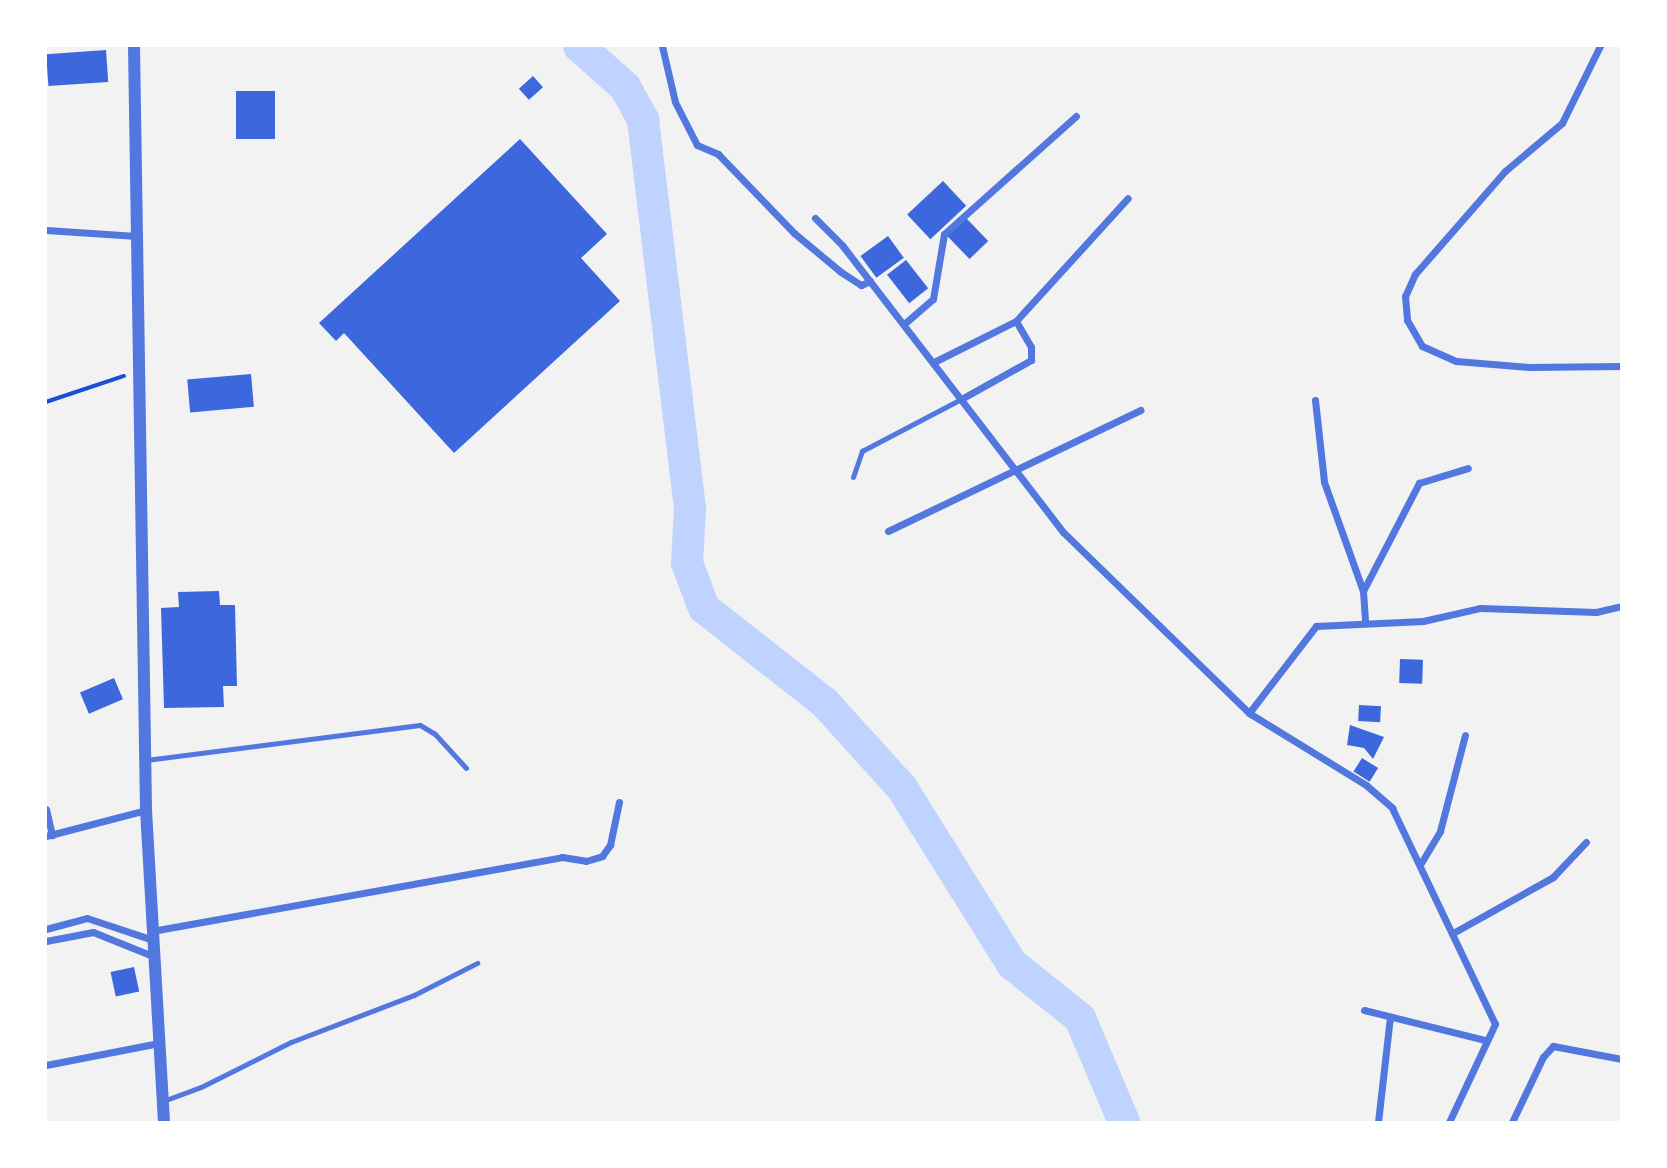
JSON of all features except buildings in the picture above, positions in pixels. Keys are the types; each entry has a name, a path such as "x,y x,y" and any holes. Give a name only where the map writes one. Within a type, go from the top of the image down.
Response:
{"street":[{"path":"134,46 146,810 164,1122"},
{"path":"662,46 675,102 697,145 718,154 794,233 841,272 861,285 870,281"},
{"path":"1600,46 1562,123 1505,171 1415,274 1405,296 1407,320 1422,346 1456,361 1529,367 1622,366"},
{"path":"904,324 933,299 944,234 1076,116"},
{"path":"934,362 1016,321 1128,198"},
{"path":"815,218 904,324 1063,532 1249,713 1366,785 1392,808 1421,863 1495,1024 1485,1040 1449,1122"},
{"path":"46,230 137,236"},
{"path":"962,398 1031,360 1031,347 1016,321"},
{"path":"1315,400 1324,482 1363,591 1365,622"},
{"path":"888,531 1141,410"},
{"path":"1363,591 1419,483 1468,468"},
{"path":"1249,713 1316,626 1423,621 1480,608 1596,612 1622,606"},
{"path":"1421,863 1440,831 1465,735"},
{"path":"46,929 88,918 152,936 562,857 594,859 610,845 620,802"},
{"path":"46,809 48,835 146,810"},
{"path":"1453,933 1553,877 1586,842"},
{"path":"88,918 93,932"},
{"path":"46,941 93,932 153,956"},
{"path":"1364,1010 1485,1040"},
{"path":"1378,1122 1390,1017"},
{"path":"46,1065 159,1043"},
{"path":"1513,1122 1553,1046 1622,1059"}],"lane":[{"path":"853,477 862,451 962,398"},
{"path":"146,760 420,725 435,734 466,768"},
{"path":"163,1101 201,1087 291,1042 414,995 477,964"}],"path":[{"path":"46,402 63,400 139,370"}],"waterway":[{"path":"579,46 625,87 643,120 690,508 687,563 704,608 825,703 902,788 1012,964 1080,1018 1124,1122"}]}
